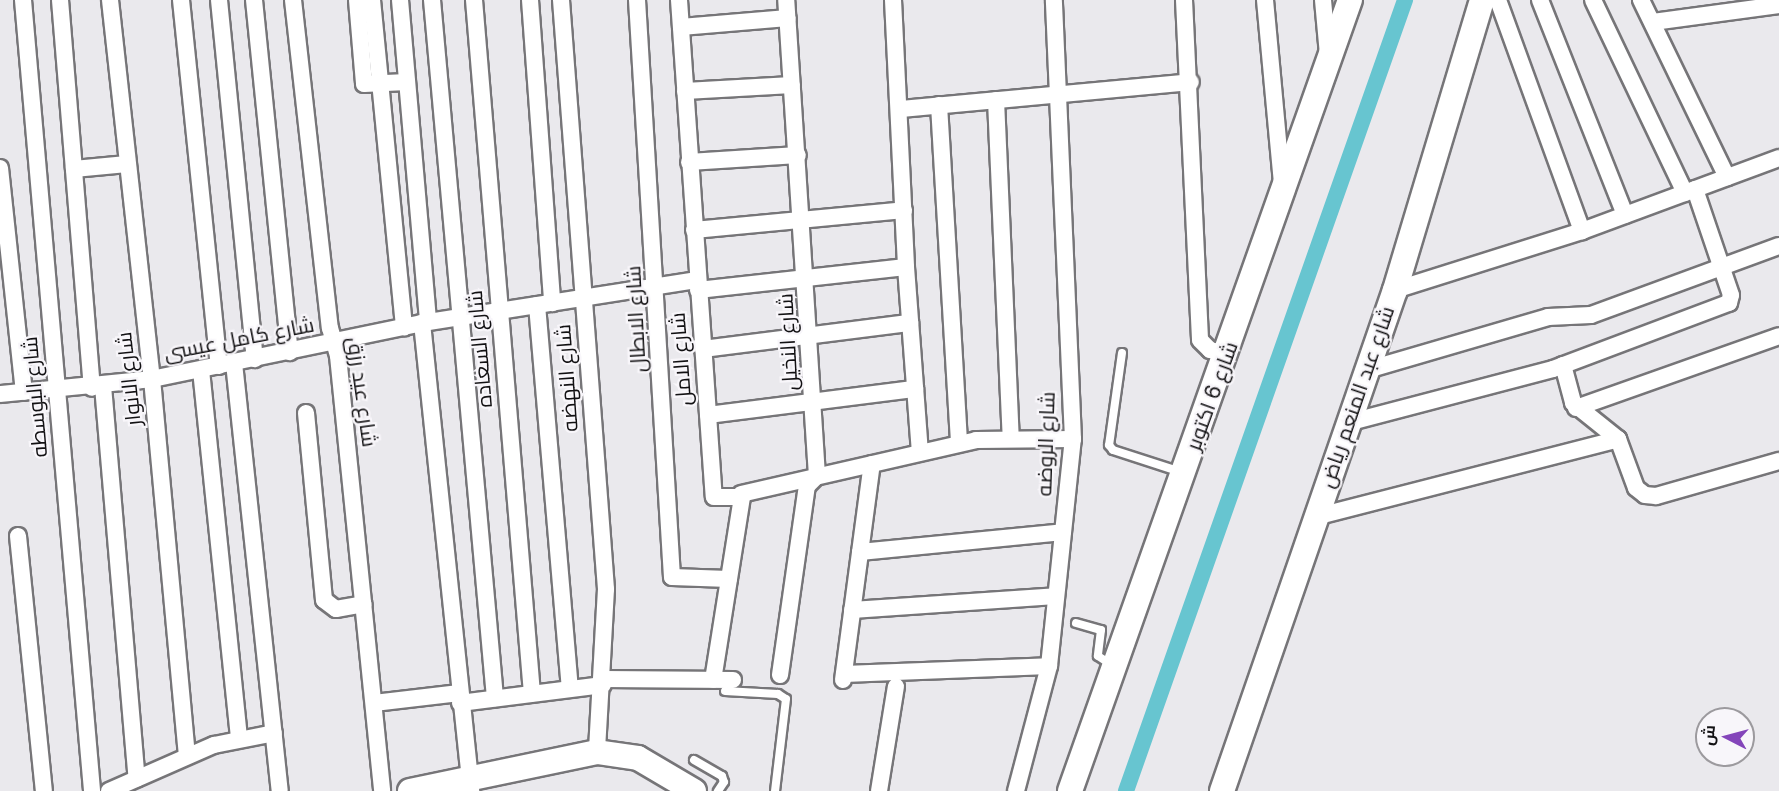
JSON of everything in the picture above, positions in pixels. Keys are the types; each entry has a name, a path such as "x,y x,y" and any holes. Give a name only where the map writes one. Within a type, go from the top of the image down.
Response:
{"main road":[{"name":"شارع 6 اكتوبر","path":"1070,791 1227,354 1350,0"},
{"name":"شارع عبد المنعم رياض","path":"1222,791 1347,423 1395,290 1482,0"},
{"path":"410,791 470,784 597,752 638,758 694,791"}],"street":[{"name":"شارع البوسطه","path":"22,0 92,791"},
{"path":"60,0 74,169 137,779"},
{"name":"شارع الانوار","path":"110,0 152,379 187,755"},
{"path":"181,0 280,791"},
{"path":"219,0 255,358"},
{"path":"254,0 290,352"},
{"name":"شارع عيد رزق","path":"293,0 364,604 382,791"},
{"path":"357,0 364,84 407,82"},
{"path":"372,0 404,327"},
{"path":"400,0 425,323 470,784"},
{"path":"432,0 495,698"},
{"name":"شارع السعاده","path":"474,0 532,694"},
{"path":"530,0 544,304 570,689"},
{"name":"شارع النهضه","path":"561,0 606,589 603,682 597,752"},
{"name":"شارع الابطال","path":"637,0 657,287 672,577 729,579"},
{"name":"شارع الامل","path":"679,0 714,498 741,494"},
{"name":"شارع النخيل","path":"780,675 807,486 817,476 807,278 786,0"},
{"path":"892,0 901,109 906,267 920,452"},
{"name":"شارع الروضه","path":"1016,791 1049,666 1073,439 1061,94 1054,0"},
{"path":"1184,0 1191,82 1200,340 1206,348 1227,354"},
{"path":"1264,0 1282,192"},
{"path":"1323,0 1328,59"},
{"path":"1498,0 1582,231"},
{"path":"1540,0 1625,215"},
{"path":"1347,423 1563,365 1727,305 1731,295 1722,267 1690,191 1593,0"},
{"path":"1641,0 1727,177"},
{"path":"1653,22 1779,5"},
{"path":"681,27 788,18"},
{"path":"901,109 1191,82"},
{"path":"685,90 792,85"},
{"path":"996,100 1011,439"},
{"path":"939,105 959,443"},
{"path":"689,162 798,155"},
{"path":"1395,290 1582,231 1779,158"},
{"path":"74,169 127,164"},
{"path":"0,168 24,392"},
{"path":"694,230 904,210"},
{"path":"1367,370 1548,317 1591,315 1779,246"},
{"name":"شارع كامل عيسى","path":"0,394 98,387 152,379 425,323 657,287 807,278 906,267"},
{"path":"703,349 910,323"},
{"path":"1576,408 1779,336"},
{"path":"1563,365 1576,408 1618,439 1636,488 1650,496 1779,461"},
{"path":"201,370 239,740"},
{"path":"708,415 915,390"},
{"path":"306,413 324,600 336,609 364,604"},
{"path":"375,703 495,698 570,689 603,682 724,684 729,579 741,494 959,443 1011,439 1073,439"},
{"path":"1315,517 1618,439"},
{"path":"872,464 843,677 1049,666"},
{"path":"860,552 1063,532"},
{"path":"18,536 44,791"},
{"path":"852,610 1056,597"},
{"path":"879,791 896,686"},
{"path":"109,791 187,755 274,733"}],"lane":[{"path":"1122,353 1109,445 1113,450 1184,473"},
{"path":"1076,623 1101,630 1098,656 1115,666"},
{"path":"724,684 778,694 786,699 776,791"},
{"path":"694,760 722,776 724,782 718,791"}],"waterway":[{"path":"1126,791 1405,0"}]}
